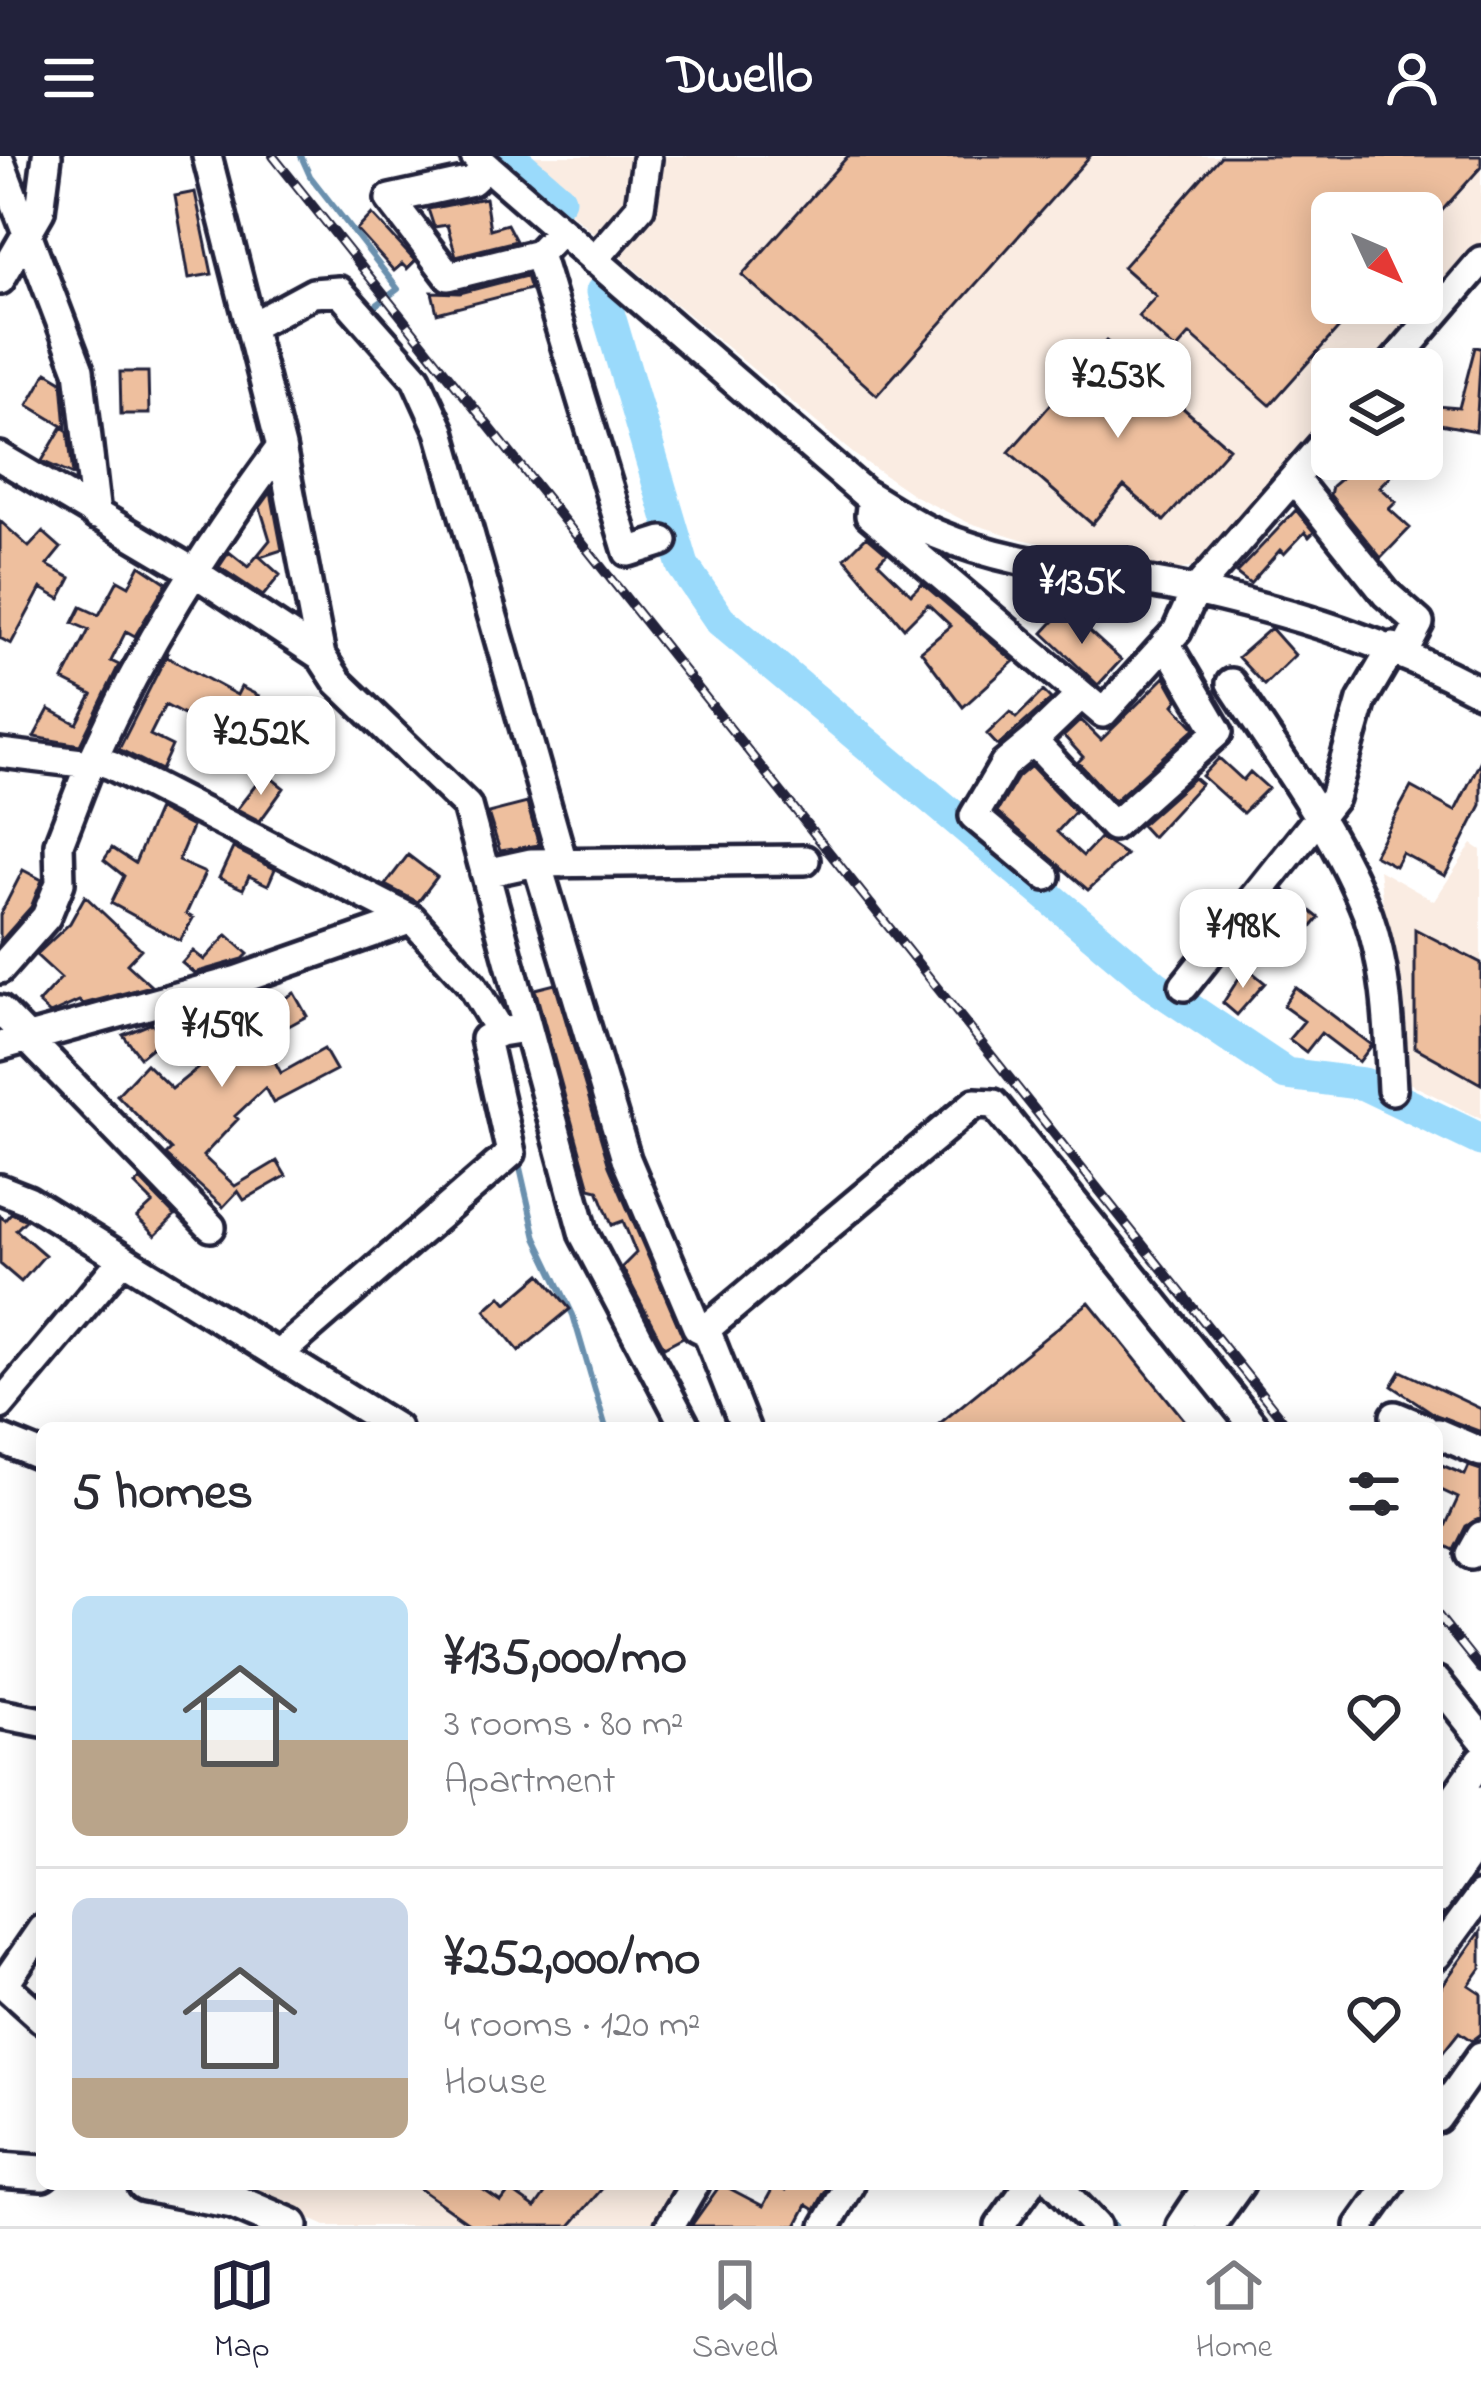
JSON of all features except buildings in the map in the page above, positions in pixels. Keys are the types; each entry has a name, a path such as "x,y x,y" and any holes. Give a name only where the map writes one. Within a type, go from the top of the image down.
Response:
{"main road":[{"path":"0,2170 36,2173"},
{"path":"201,2190 292,2226"}],"street":[{"path":"0,280 40,211 47,156"},
{"path":"207,156 280,447 321,656 338,682 467,806 485,873 514,1030 584,1235 683,1422"},
{"path":"594,260 640,207 646,159"},
{"path":"560,231 538,254 449,276 390,199 472,181 481,161 872,498 936,534 1010,556 1196,591 1399,649 1481,692"},
{"path":"0,162 80,370 97,515"},
{"path":"538,254 628,552 663,542"},
{"path":"1406,348 1481,261"},
{"path":"252,326 314,293 339,291 416,378 467,521 626,1159 697,1327 707,1331 743,1422"},
{"path":"1452,295 1481,303"},
{"path":"0,969 46,917 60,883 59,844 135,665 188,576 280,447"},
{"path":"0,457 321,656"},
{"path":"872,498 870,515 1103,713 1166,643 1196,591 1311,458"},
{"path":"1184,986 1334,798 1362,700 1419,622 1386,594 1294,478"},
{"path":"1033,740 1113,826 1218,732 1166,643"},
{"path":"1232,683 1318,819 1368,916 1388,1004 1391,1090"},
{"path":"1046,876 974,816 1004,766 1081,695"},
{"path":"0,753 92,762 226,820 412,920 514,1030"},
{"path":"485,873 550,863 805,860"},
{"path":"0,1046 238,980 412,920"},
{"path":"0,1010 211,1227"},
{"path":"279,1354 511,1154 485,1039 514,1030"},
{"path":"707,1331 974,1103 994,1104 1250,1422"},
{"path":"0,1189 28,1200 386,1422"},
{"path":"0,1405 122,1260"},
{"path":"1394,1416 1409,1422"},
{"path":"1443,1436 1481,1452"},
{"path":"0,1439 36,1454"},
{"path":"1443,1690 1481,1737"},
{"path":"0,1714 36,1721"},
{"path":"1443,1814 1481,1760"},
{"path":"1443,1854 1481,1800"},
{"path":"1443,1891 1481,1837"},
{"path":"1443,1947 1481,1895"},
{"path":"36,1937 2,1982 36,2013"},
{"path":"1446,2086 1481,2056"},
{"path":"670,2226 691,2190"},
{"path":"826,2226 847,2190"},
{"path":"1000,2226 1026,2190"},
{"path":"1062,2190 1091,2221"},
{"path":"1209,2206 1239,2190"},
{"path":"1360,2226 1386,2190"}],"shaded area":[{"path":"516,156 1481,156 1481,244 1443,287 1443,192 1311,192 1311,324 1411,324 1389,348 1311,348 1311,437 1197,567 1174,570 1021,539 967,522 915,496 855,455 559,203 563,197"},
{"path":"1472,844 1481,850 1481,1119 1403,1080 1379,870 1434,901"},
{"path":"248,2190 681,2190 660,2226 326,2226"}],"waterway":[{"path":"301,156 310,176 398,289 370,310"},
{"path":"509,156 559,199"},
{"path":"602,292 683,566 720,620 1155,986 1286,1074 1364,1084 1481,1140"},
{"path":"518,1159 536,1238 573,1315 604,1422"},
{"path":"855,2203 863,2190"},
{"path":"1081,2190 1115,2226"}],"railway":[{"path":"273,156 1284,1422"},
{"path":"1443,1622 1481,1669"}]}
